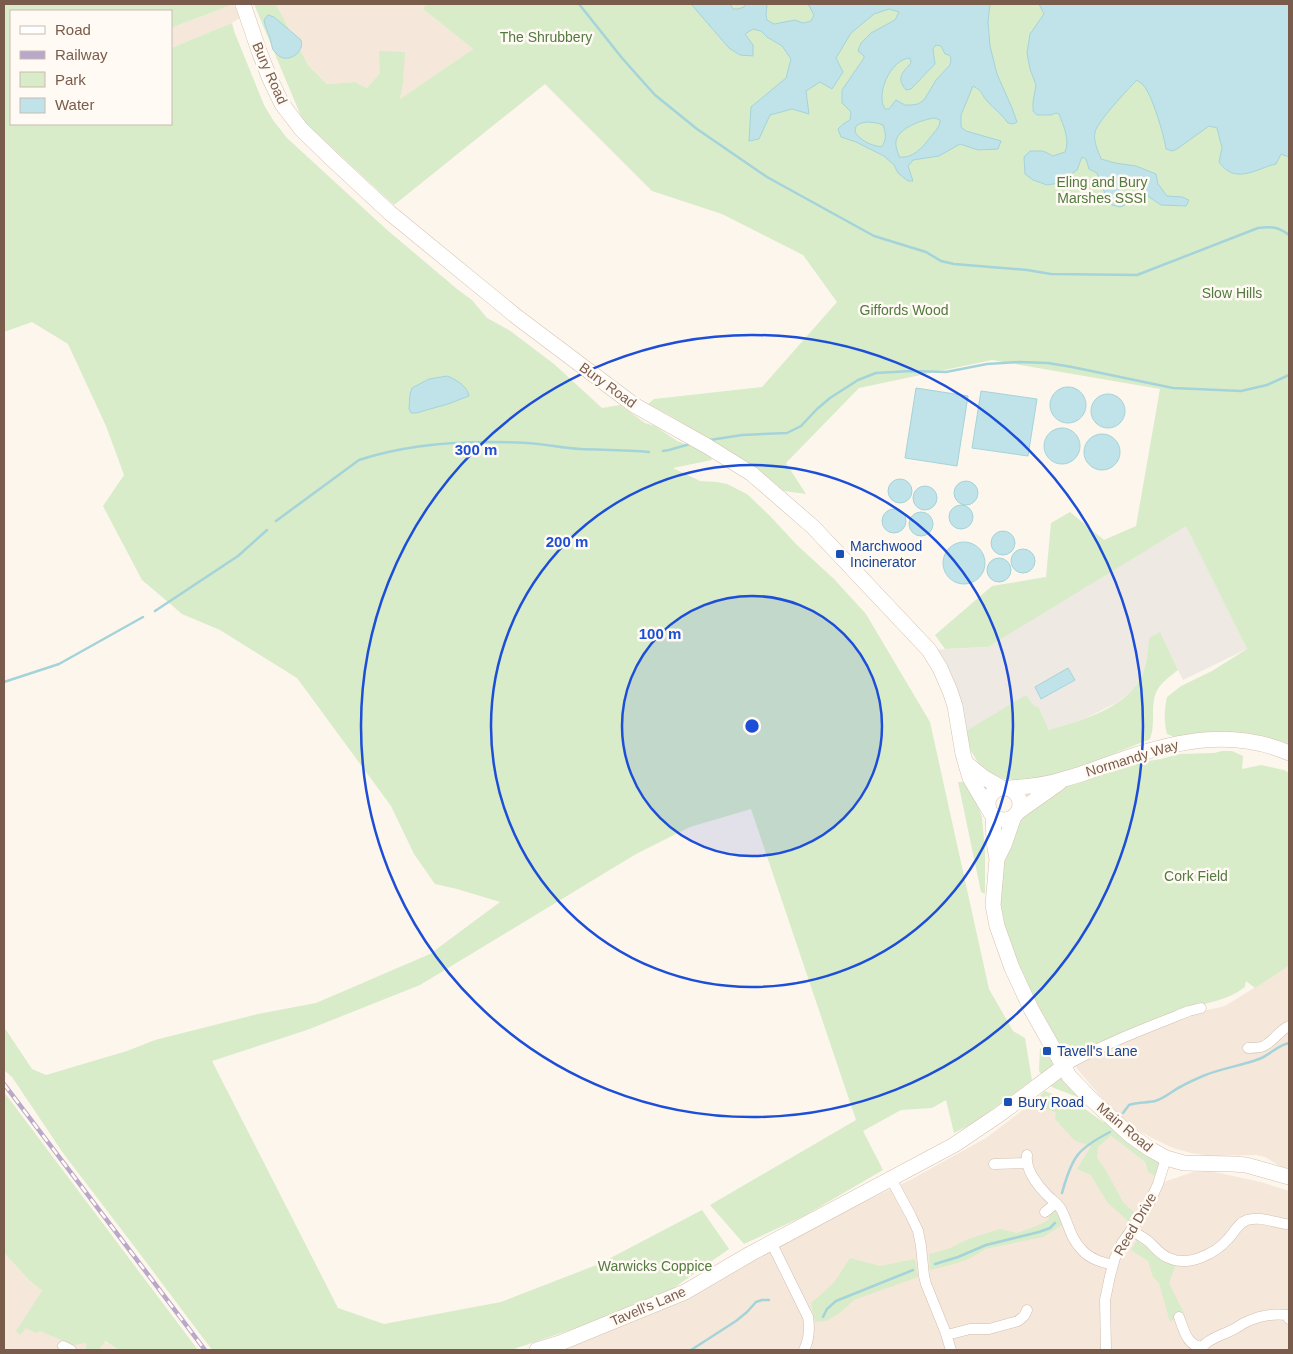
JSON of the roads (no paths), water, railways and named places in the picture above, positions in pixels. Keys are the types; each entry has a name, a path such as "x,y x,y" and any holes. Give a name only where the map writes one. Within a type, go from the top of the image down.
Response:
{"street":[{"name":"Bury Road","path":"243,4 259,52 282,104 301,129 390,213 517,317 634,405 752,474 813,527 928,650 940,668 955,706 959,735 970,778 991,813"},
{"name":"Normandy Way","path":"1005,788 1031,786 1064,780 1160,748 1187,742 1223,738 1252,741 1279,748 1289,753"},
{"path":"966,762 983,777 1013,791 1018,797 1020,806 997,859"},
{"name":"Normandy Way","path":"1016,814 1064,780"},
{"path":"997,859 988,801 996,790 1005,788"},
{"path":"991,813 1002,820 1016,814"},
{"name":"Main Road","path":"997,859 993,905 1003,945 1031,1009 1063,1067 1076,1084 1140,1143 1166,1158 1184,1163 1246,1165 1289,1176"},
{"path":"1063,1067 1083,1055 1189,1011 1201,1008"},
{"path":"1248,1048 1260,1048 1268,1044 1278,1033 1289,1026"},
{"name":"Tavell's Lane","path":"537,1350 560,1344 685,1292 772,1242 954,1145 1063,1067"},
{"name":"Reed Drive","path":"1106,1350 1106,1300 1113,1265 1118,1251 1152,1198 1166,1158"},
{"path":"994,1164 1027,1159 1042,1190 1061,1210 1071,1235 1081,1250 1092,1258 1113,1265"},
{"path":"891,1179 918,1231 926,1284 950,1350"},
{"path":"1045,1212 1056,1203"},
{"path":"1132,1230 1146,1239 1164,1256 1188,1262 1205,1256 1223,1244 1238,1226 1248,1220 1260,1219 1286,1224"},
{"path":"772,1242 808,1317 808,1340 804,1350"},
{"path":"946,1335 964,1330 989,1329 1018,1321 1027,1310"},
{"path":"1179,1318 1189,1341 1202,1347 1207,1341 1260,1316 1276,1314 1289,1316"}],"water":[{"path":"691,4 730,4 733,9 738,9 746,4 767,4 767,20 774,24 795,20 803,23 811,21 814,15 808,4 990,4 988,22 990,46 997,74 1017,122 1013,124 1008,123 980,91 973,86 961,115 961,127 966,131 1001,141 998,149 978,150 960,144 939,156 913,160 908,166 913,181 908,181 898,173 894,165 884,156 841,137 838,129 850,120 851,112 842,103 842,90 864,58 858,51 861,43 871,33 895,20 899,12 889,9 874,14 851,33 836,58 843,72 832,89 820,82 806,91 809,114 792,109 770,115 759,139 749,141 751,107 786,78 791,59 782,46 761,31 753,29 745,34 753,45 753,56 740,55 729,48","holes":["936,45 941,46 945,54 949,55 951,58 950,65 936,80 924,100 918,104 911,105 905,105 896,100 889,109 885,109 882,103 882,95 891,71 897,64 910,58 911,63 901,76 901,82 906,90 911,89 935,64 933,49","935,118 940,120 940,122 927,142 910,156 899,157 896,141 901,132 918,122","868,122 883,125 885,137 881,147 866,142 857,135 855,132 856,126"]},
{"path":"1039,4 1289,4 1289,157 1281,154 1276,164 1246,174 1234,173 1227,170 1219,162 1222,148 1217,128 1209,126 1177,149 1172,151 1166,149 1154,106 1143,85 1137,80 1097,127 1095,139 1101,159 1136,166 1156,174 1158,184 1167,196 1182,197 1189,200 1186,206 1161,205 1130,184 1119,184 1119,194 1125,205 1120,207 1109,204 1097,173 1089,169 1086,159 1082,157 1077,170 1059,183 1047,185 1033,180 1025,174 1024,157 1030,151 1043,151 1053,156 1065,152 1067,143 1066,133 1059,114 1037,115 1033,111 1036,85 1027,53 1030,34 1044,14"},
{"path":"268,15 274,17 301,40 301,49 295,55 283,58 273,50 264,20"},
{"path":"447,376 461,384 469,396 448,404 411,413 409,409 412,388 429,379"},
{"path":"1068,387 1075,388 1081,392 1085,398 1085,412 1081,418 1075,422 1068,423 1061,422 1055,418 1051,412 1050,405 1051,398 1055,392 1061,388"},
{"path":"916,388 968,396 957,466 905,458"},
{"path":"981,391 1037,399 1028,456 972,448"},
{"path":"1108,394 1115,395 1120,399 1124,404 1124,418 1120,423 1115,427 1108,428 1101,427 1096,423 1092,418 1091,411 1092,404 1096,399 1101,395"},
{"path":"1062,428 1075,433 1080,446 1075,459 1062,464 1049,459 1044,446 1049,433"},
{"path":"1102,434 1114,440 1120,452 1114,464 1102,470 1090,464 1084,452 1090,440"},
{"path":"900,479 908,483 912,491 908,499 900,503 892,499 888,491 892,483"},
{"path":"966,481 974,485 978,493 974,501 966,505 958,501 954,493 958,485"},
{"path":"925,486 933,490 937,498 933,506 925,510 917,506 913,498 917,490"},
{"path":"961,505 969,509 973,517 969,525 961,529 953,525 949,517 953,509"},
{"path":"894,509 902,513 906,521 902,529 894,533 886,529 882,521 886,513"},
{"path":"921,512 929,516 933,524 929,532 921,536 913,532 909,524 913,516"},
{"path":"1003,531 1011,535 1015,543 1011,551 1003,555 995,551 991,543 995,535"},
{"path":"968,542 976,545 982,551 985,563 982,575 976,581 960,584 952,581 946,575 943,559 946,551 952,545"},
{"path":"1023,549 1031,553 1035,561 1031,569 1023,573 1015,569 1011,561 1015,553"},
{"path":"999,558 1007,562 1011,570 1007,578 999,582 991,578 987,570 991,562"},
{"path":"1068,668 1075,680 1041,699 1035,687"}],"waterway":[{"path":"579,4 622,58 655,95 697,129 767,177 874,236 926,252 941,261 1051,274 1137,275 1258,228 1275,228 1289,235"},
{"path":"710,440 742,435 787,433 801,426 830,398 858,380 876,373 946,372 987,364 1048,363 1173,388 1241,391 1267,385 1289,375"},
{"path":"276,521 359,460 400,449 463,442 485,442 527,443 580,449 649,452"},
{"path":"663,451 690,444"},
{"path":"155,611 238,556 267,530"},
{"path":"4,682 59,664 143,617"},
{"path":"1123,1113 1129,1105 1159,1100 1198,1078 1259,1059 1289,1043"},
{"path":"1062,1193 1069,1171 1077,1155 1090,1144 1110,1132"},
{"path":"935,1264 986,1245 1039,1232 1050,1228 1055,1223"},
{"path":"823,1317 827,1309 836,1301 913,1270"},
{"path":"691,1350 736,1321 756,1302 769,1300"}],"railway":[{"path":"4,1084 205,1350"}],"place":[{"name":"Marchwood Incinerator","path":"840,554"},
{"name":"Tavell's Lane","path":"1047,1051"},
{"name":"Bury Road","path":"1008,1102"}],"park label":[{"name":"The Shrubbery","path":"546,37"},
{"name":"Eling and Bury Marshes SSSI","path":"1102,190"},
{"name":"Slow Hills","path":"1232,293"},
{"name":"Giffords Wood","path":"904,310"},
{"name":"Cork Field","path":"1196,876"},
{"name":"Warwicks Coppice","path":"655,1266"}]}
